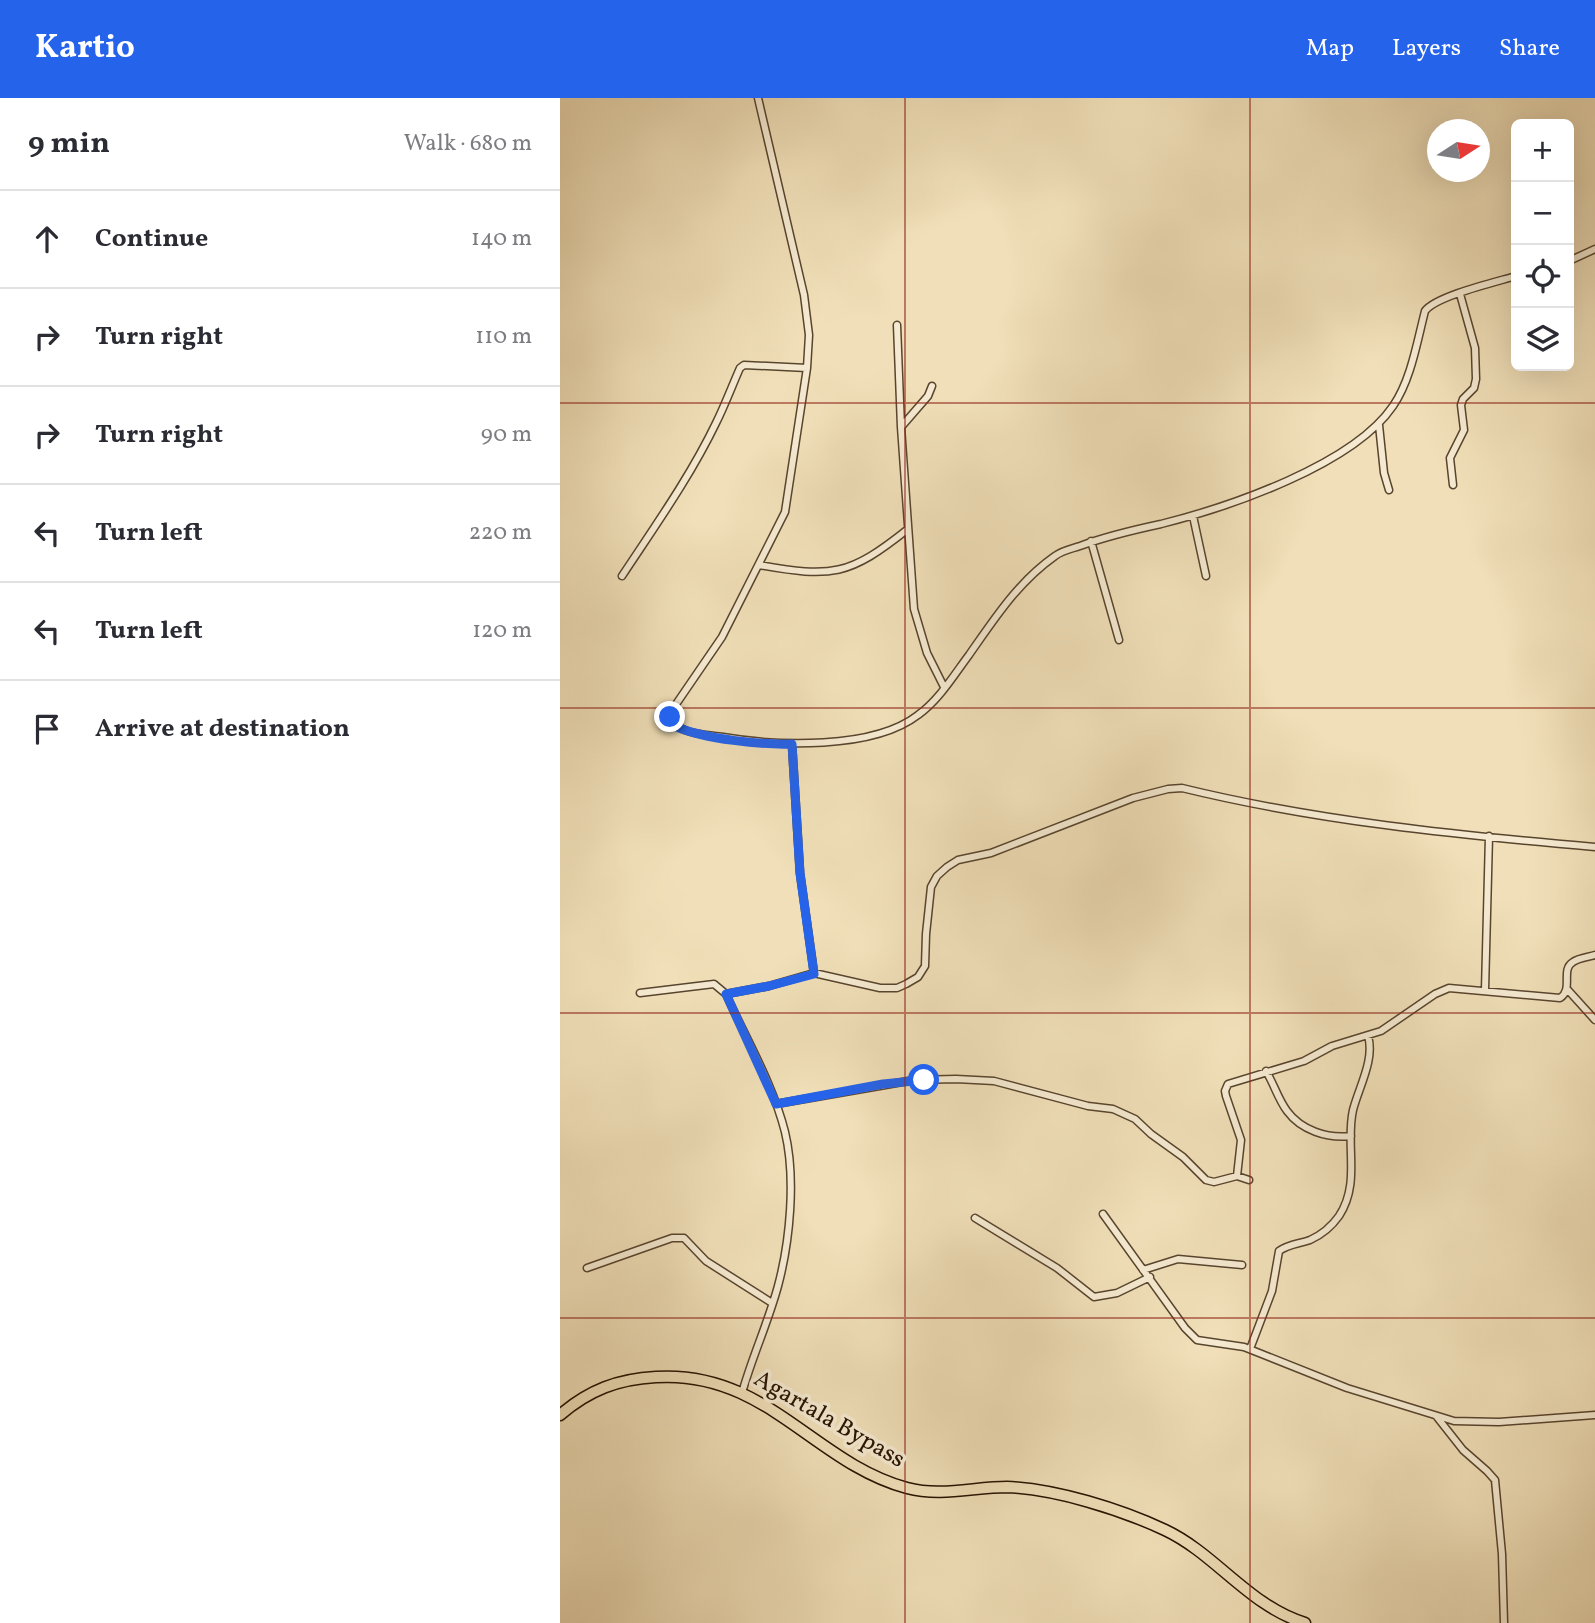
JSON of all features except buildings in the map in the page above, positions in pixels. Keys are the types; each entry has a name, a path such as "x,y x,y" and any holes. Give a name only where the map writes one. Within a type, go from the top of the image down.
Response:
{"highway":[{"name":"Agartala Bypass","path":"560,1415 594,1390 610,1384 642,1378 688,1377 706,1380 742,1393 864,1471 893,1484 910,1489 942,1492 1006,1488 1038,1491 1089,1503 1150,1523 1192,1546 1271,1608 1305,1623"}],"street":[{"path":"758,98 767,146 804,295 808,335 807,368 787,505 711,656 673,705 670,717 677,727 700,734 755,743 792,744 886,732 918,715 944,687 1019,587 1057,555 1091,541 1192,516 1306,473 1336,455 1380,425 1398,397 1425,311 1435,302 1511,278"},
{"path":"1574,259 1595,249"},
{"path":"1452,485 1450,458 1464,430 1461,405 1474,388 1476,379 1475,348 1460,294"},
{"path":"897,325 901,427 914,609 927,653 944,687"},
{"path":"622,576 689,473 716,423 740,368 744,365 807,368"},
{"path":"901,427 928,396 932,386"},
{"path":"1380,425 1384,472 1389,490"},
{"path":"1192,516 1206,576"},
{"path":"759,565 805,572 841,570 874,554 908,529"},
{"path":"1091,541 1119,640"},
{"path":"792,744 800,873 814,974"},
{"path":"726,994 814,974 880,988 906,985 918,977 925,967 931,887 937,876 947,867 958,860 984,855 1133,798 1168,789 1182,788 1270,807 1380,824 1595,847"},
{"path":"1485,990 1489,836"},
{"path":"1237,1176 1241,1140 1225,1091 1231,1082 1304,1061 1332,1046 1368,1037 1392,1025 1442,990 1457,987 1560,998 1567,989 1569,966 1572,962 1595,955"},
{"path":"640,993 714,984 726,994 776,1104 788,1151 789,1206 783,1266 742,1393"},
{"path":"1567,989 1595,1020"},
{"path":"1250,1349 1272,1291 1279,1251 1285,1246 1311,1239 1326,1229 1338,1217 1346,1202 1352,1179 1353,1110 1370,1054 1368,1037"},
{"path":"1266,1072 1285,1109 1295,1121 1313,1131 1331,1136 1351,1136"},
{"path":"776,1104 914,1080 994,1081 1088,1106 1113,1109 1144,1126 1183,1157 1206,1180 1214,1182 1237,1176 1249,1180"},
{"path":"1103,1214 1195,1338 1250,1349 1347,1388 1437,1418 1473,1422 1595,1415"},
{"path":"975,1218 1057,1268 1094,1297 1117,1293 1150,1278"},
{"path":"587,1268 672,1238 684,1238 706,1261 772,1303"},
{"path":"1143,1270 1178,1259 1242,1265"},
{"path":"1437,1418 1463,1450 1495,1480 1504,1623"}],"route":[{"path":"670,717 677,727 700,734 755,743 792,744 800,873 814,974 726,994 776,1104 883,1084 924,1080"}]}
